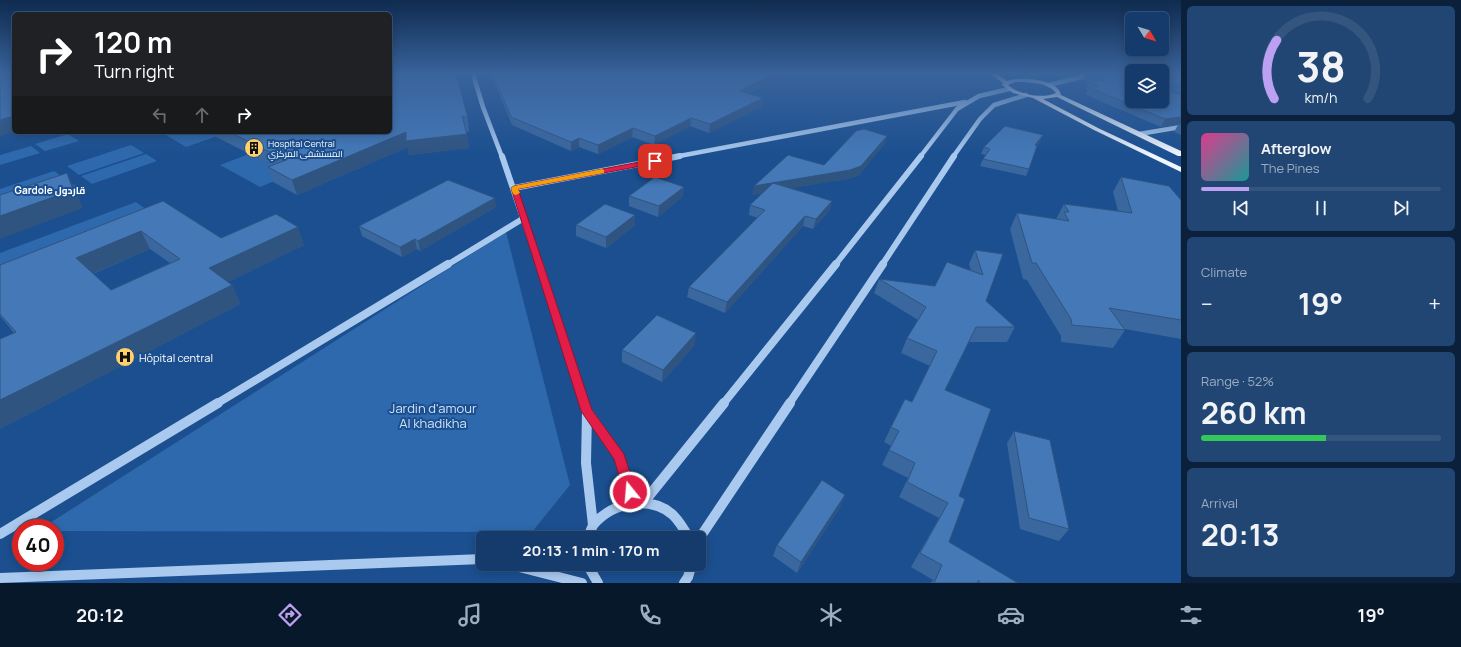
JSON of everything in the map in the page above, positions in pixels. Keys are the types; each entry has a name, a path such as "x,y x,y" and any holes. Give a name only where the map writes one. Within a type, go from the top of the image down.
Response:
{"main road":[{"path":"1044,101 1102,133 1181,170"},
{"path":"1070,101 1181,154"}],"street":[{"path":"481,101 514,188 587,411 619,457 639,503"},
{"path":"704,531 965,140 980,119 994,105 1006,101"},
{"path":"514,188 967,102"},
{"path":"639,503 880,209 948,120 957,109 967,102"},
{"path":"1139,134 1181,127"},
{"path":"0,534 524,218"},
{"path":"587,411 586,463 593,525"},
{"path":"590,531 593,525 608,510 626,503 639,503 662,508 676,518 686,531"},
{"path":"0,578 476,559"},
{"path":"535,571 582,583"},
{"path":"590,571 598,583"},
{"path":"684,583 690,571"}],"green space":[{"path":"68,134 79,141 45,151 35,144"},
{"path":"164,134 223,134 186,147"},
{"path":"302,134 355,134 347,151 260,187 220,165"},
{"path":"131,145 144,153 79,175 67,166"},
{"path":"31,146 40,153 0,165 0,155"},
{"path":"146,154 157,161 92,184 81,176"},
{"path":"54,171 79,188 0,216 0,189"},
{"path":"136,202 162,221 0,272 0,253"},
{"name":"Jardin d'amour Al khadikha","path":"506,232 570,485 533,531 64,531 64,519 56,519"}],"building":[{"path":"0,101 12,101 12,117 0,120"},
{"path":"392,101 463,101 468,118 462,116 467,134 406,141 406,132 292,180 268,167 286,160 233,134 392,134"},
{"path":"504,101 756,101 710,124 691,118 655,136 633,128 598,145 579,138 571,142 511,117"},
{"path":"1169,101 1181,101 1181,117 1165,119 1138,108 1169,108"},
{"path":"1005,126 1043,135 1035,145 1037,146 1029,169 983,159 990,149 984,147"},
{"path":"864,129 887,136 861,166 850,170 754,186 788,155 824,165 856,131"},
{"path":"67,173 73,190 0,216 0,195"},
{"path":"655,177 684,187 659,206 629,196"},
{"path":"1121,177 1169,186 1181,200 1181,320 1109,308 1125,330 1072,325 1071,319 1036,263 1032,263 1017,213 1069,221 1064,212 1069,212 1064,204 1132,213"},
{"path":"448,180 495,198 418,241 415,239 400,247 359,226"},
{"path":"773,183 832,201 816,219 805,216 727,302 689,287 765,210 750,205"},
{"path":"163,201 221,238 276,214 298,227 209,268 232,285 0,400 0,339 16,332 0,314 0,265","holes":["141,231 180,259 111,290 76,258"]},
{"path":"605,204 635,215 606,237 576,225"},
{"path":"975,250 1003,254 986,301 1015,327 976,327 945,390 991,409 959,496 965,499 949,542 1018,583 979,583 979,580 977,583 934,583 942,565 920,553 948,503 907,482 915,463 889,450 899,431 891,427 905,399 912,402 937,351 907,338 926,307 879,279 935,286 947,262 983,275"},
{"path":"657,315 696,333 663,370 622,350"},
{"path":"1014,431 1050,440 1069,529 1029,518"},
{"path":"822,480 845,495 801,562 777,545"}],"slow traffic":[{"path":"516,193 514,188 602,171"}],"place":[{"name":"Hospital Central المستشفى المركزي","path":"254,148"},
{"name":"Hôpital central","path":"125,357"}],"district":[{"name":"Gardole قاردول","path":"50,190"}],"route":[{"path":"630,492 619,457 587,411 514,188 655,161"}]}
